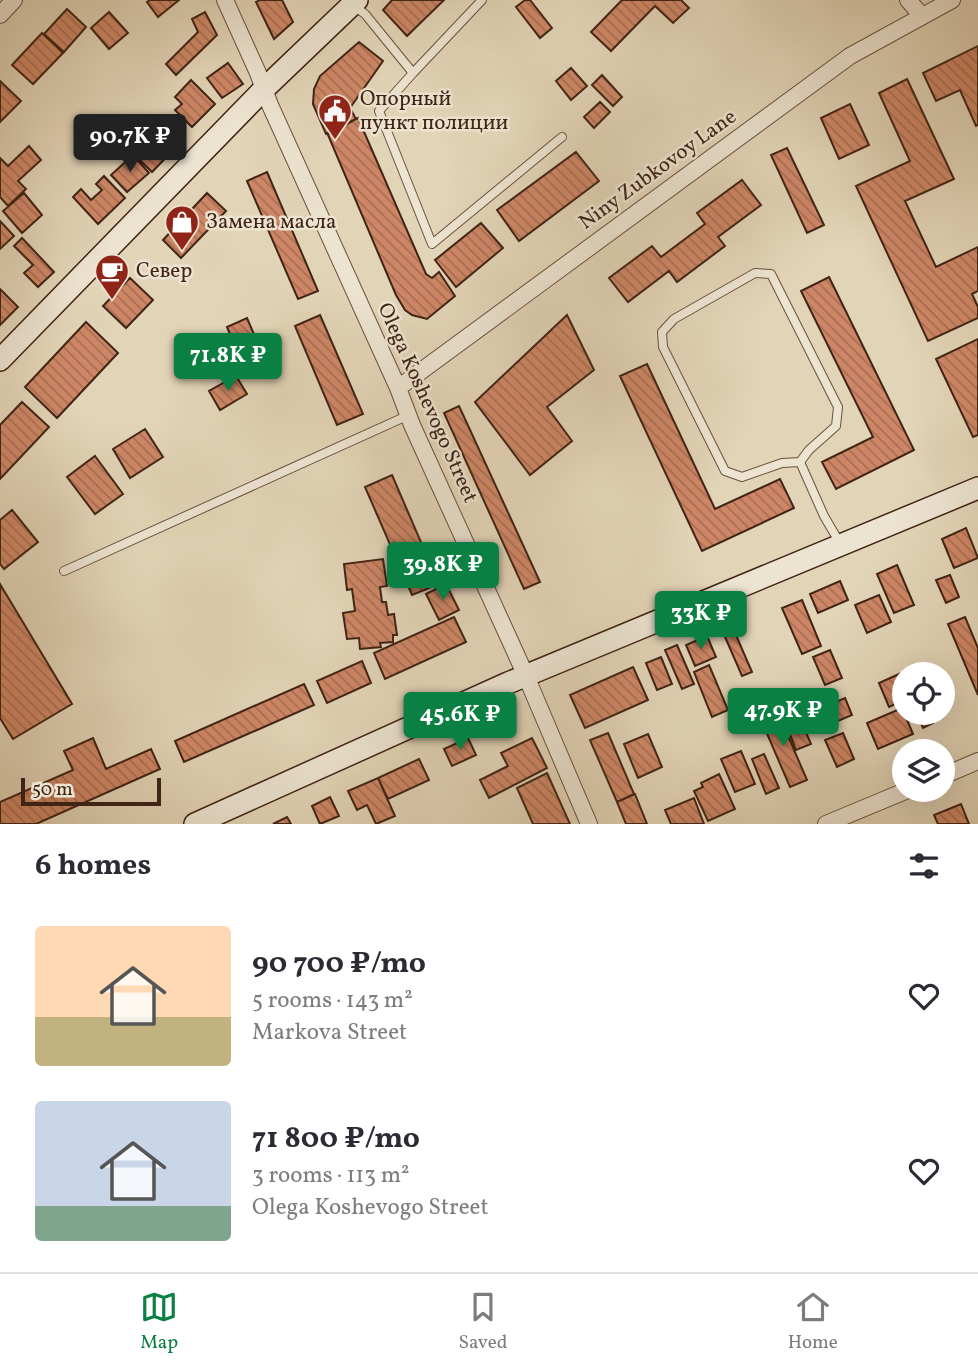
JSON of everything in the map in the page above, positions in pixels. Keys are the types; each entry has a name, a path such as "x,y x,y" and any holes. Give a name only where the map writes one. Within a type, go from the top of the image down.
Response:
{"main road":[{"path":"0,360 264,89 355,2"},
{"path":"195,824 526,676 978,488"}],"street":[{"path":"0,15 14,0"},
{"name":"Olega Koshevogo Street","path":"225,0 526,676 589,824"},
{"path":"908,0 922,16"},
{"name":"Niny Zubkovoy Lane","path":"398,388 850,56 952,0"},
{"path":"955,771 978,761"},
{"path":"826,824 892,796"}],"lane":[{"path":"482,0 379,111 432,244 562,137"},
{"path":"355,2 413,73"},
{"path":"755,273 771,274 838,407 836,426 809,450 800,462 782,463 742,477 725,471 663,347 662,332 674,319 755,273"},
{"path":"64,571 408,415"},
{"path":"800,462 824,516 841,545"}],"building":[{"path":"179,0 158,17 147,2"},
{"path":"282,0 293,22 274,39 256,2"},
{"path":"392,0 444,0 407,36 383,10"},
{"path":"525,0 530,0 552,28 540,38 516,7"},
{"path":"622,0 681,0 689,8 673,23 655,6 611,51 591,32"},
{"path":"67,9 86,27 64,52 44,34"},
{"path":"109,12 128,33 109,49 91,28"},
{"path":"205,12 217,35 176,75 166,64 198,32 192,19"},
{"path":"42,33 63,53 33,84 12,65"},
{"path":"359,42 383,61 350,108 356,119 326,134 313,104 314,89 320,76"},
{"path":"978,46 976,126 960,90 936,101 923,73"},
{"path":"228,63 243,84 222,98 207,78"},
{"path":"571,68 587,86 571,100 556,81"},
{"path":"602,75 622,97 613,106 592,85"},
{"path":"907,79 954,179 905,201 936,267 978,247 978,291 972,294 978,307 978,318 928,341 856,186 910,161 879,93"},
{"path":"191,80 215,104 192,127 175,110 182,104 175,97"},
{"path":"0,81 21,101 0,122"},
{"path":"600,102 610,112 594,128 584,117"},
{"path":"850,104 869,145 839,159 821,118"},
{"path":"155,116 181,142 152,172 126,146"},
{"path":"358,118 426,274 432,278 439,272 455,296 427,319 405,310 396,295 328,135"},
{"path":"29,146 41,160 18,181 26,189 8,206 0,197 0,158 8,166"},
{"path":"787,148 824,225 807,233 771,155"},
{"path":"576,152 599,181 519,241 497,210"},
{"path":"133,155 149,173 127,192 111,175"},
{"path":"267,172 318,291 298,299 247,181"},
{"path":"104,176 125,198 98,224 73,197 81,189 91,200 102,190 96,184"},
{"path":"742,180 761,205 718,237 725,246 677,282 669,271 628,302 609,278 652,246 661,257 705,224 697,213"},
{"path":"24,193 42,215 22,233 3,211"},
{"path":"207,193 226,211 181,258 163,240"},
{"path":"0,221 14,236 0,249"},
{"path":"481,223 503,248 456,287 435,260"},
{"path":"22,238 54,272 38,287 24,273 33,265 14,246"},
{"path":"829,277 914,450 836,489 822,462 873,437 801,291"},
{"path":"130,278 153,300 126,328 103,306"},
{"path":"0,289 18,307 0,325"},
{"path":"320,315 363,414 337,425 295,326"},
{"path":"567,315 594,370 547,407 572,441 530,475 475,402"},
{"path":"247,318 265,360 233,374 225,356 237,351 227,327"},
{"path":"86,322 118,353 57,418 25,387"},
{"path":"978,339 978,435 973,437 936,359"},
{"path":"647,364 715,509 780,479 794,508 702,551 620,376"},
{"path":"236,376 247,394 220,410 209,391"},
{"path":"22,402 49,427 0,479 0,425"},
{"path":"459,406 540,582 524,589 444,413"},
{"path":"145,429 163,457 130,478 113,449"},
{"path":"95,456 123,494 95,514 67,477"},
{"path":"392,475 439,584 412,595 365,487"},
{"path":"12,510 38,542 4,569 0,564 0,520"},
{"path":"966,528 978,558 954,568 942,539"},
{"path":"383,559 387,586 380,587 382,602 386,602 388,615 394,614 397,635 393,635 393,642 380,643 381,647 360,649 359,638 347,639 343,613 355,611 352,589 347,590 344,564"},
{"path":"897,565 914,605 894,613 877,574"},
{"path":"950,575 959,597 946,603 936,580"},
{"path":"840,581 848,600 818,613 810,594"},
{"path":"0,584 72,704 13,739 0,718"},
{"path":"446,584 459,610 439,620 426,594"},
{"path":"879,595 891,622 867,633 855,605"},
{"path":"802,600 821,646 802,654 782,608"},
{"path":"454,617 466,642 385,679 374,653"},
{"path":"965,617 978,648 978,695 948,624"},
{"path":"732,626 752,672 742,676 722,630"},
{"path":"707,636 716,657 695,666 686,645"},
{"path":"677,645 694,684 682,689 665,650"},
{"path":"830,650 842,678 825,685 813,657"},
{"path":"661,657 672,684 657,690 646,663"},
{"path":"362,661 371,683 327,703 317,681"},
{"path":"709,665 728,710 712,717 694,672"},
{"path":"633,667 648,700 585,728 570,695"},
{"path":"892,677 892,706 889,707 879,683"},
{"path":"304,684 314,705 184,762 175,741"},
{"path":"845,698 852,715 831,724 824,707"},
{"path":"776,708 807,780 790,787 759,715"},
{"path":"892,712 892,725 909,725 913,734 901,739 892,739 892,743 878,749 867,723"},
{"path":"802,723 811,744 796,750 788,729"},
{"path":"608,733 634,794 617,802 590,740"},
{"path":"843,733 854,759 837,767 825,740"},
{"path":"648,734 662,767 638,778 624,744"},
{"path":"93,738 106,769 151,749 160,769 36,824 0,824 0,802 73,770 64,751"},
{"path":"468,738 476,755 452,766 444,749"},
{"path":"532,738 547,768 489,798 480,780 508,766 501,753"},
{"path":"741,751 755,784 735,792 721,759"},
{"path":"764,754 779,788 766,794 752,759"},
{"path":"419,759 429,780 388,799 378,778"},
{"path":"547,773 570,824 533,824 517,788"},
{"path":"719,774 735,809 708,821 694,791 703,787 701,783"},
{"path":"378,778 395,816 376,824 367,805 357,810 348,791"},
{"path":"635,794 647,824 626,824 617,802"},
{"path":"330,797 339,816 320,824 312,806"},
{"path":"694,798 704,824 671,824 665,810"},
{"path":"961,804 969,824 938,824 934,815"},
{"path":"287,817 291,824 273,824"}],"place":[{"name":"Опорный пункт полиции","path":"335,141"},
{"name":"Замена масла","path":"182,252"},
{"name":"Север","path":"112,301"}]}
